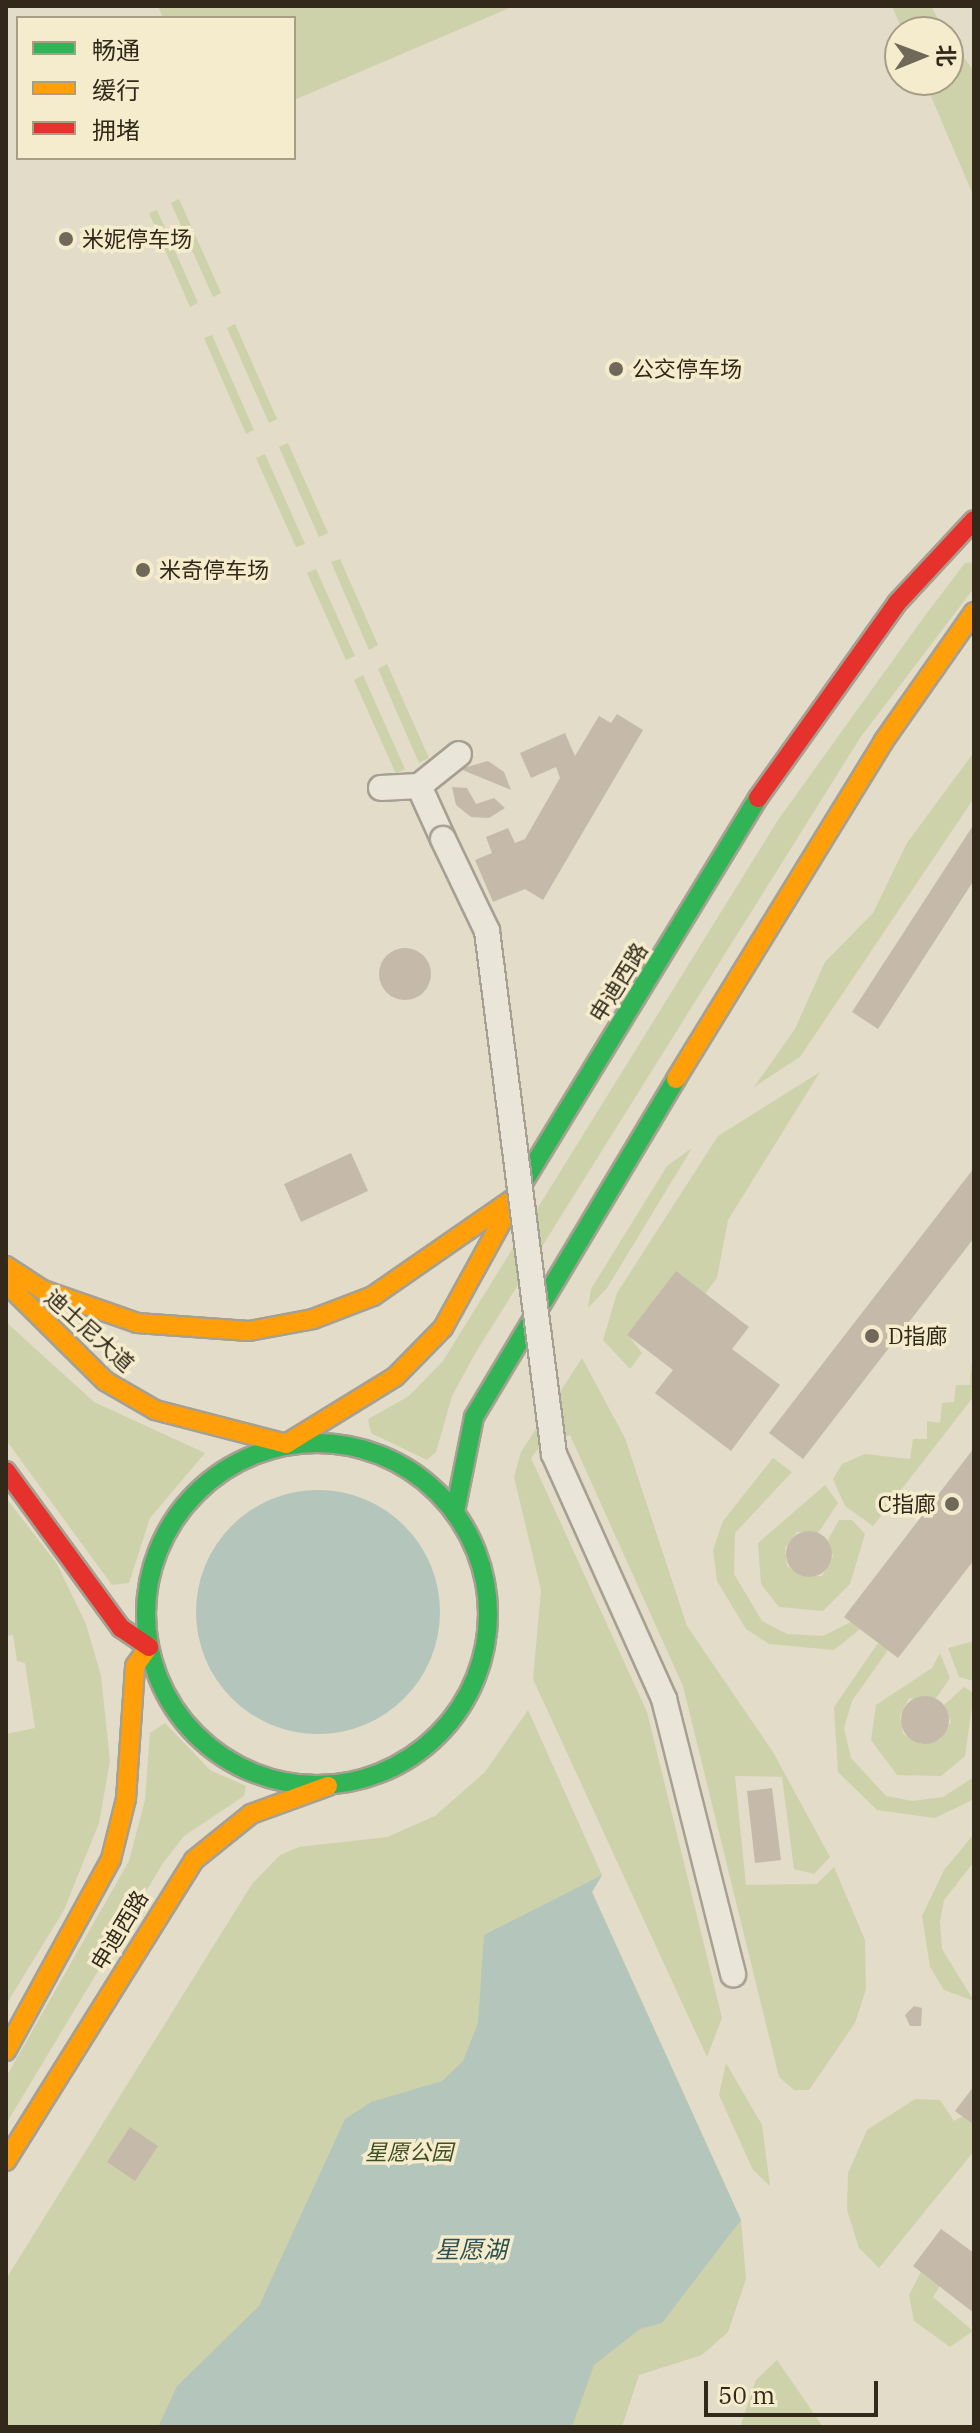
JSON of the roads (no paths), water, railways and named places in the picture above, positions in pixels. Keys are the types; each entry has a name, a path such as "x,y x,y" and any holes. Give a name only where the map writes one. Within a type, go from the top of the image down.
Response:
{"main road":[{"name":"申迪西路","path":"286,1444 419,1356 443,1328 513,1199 773,773 897,603 974,520"},
{"path":"455,1512 474,1417 506,1356 883,742 974,612"},
{"path":"6,1266 43,1290 137,1323 249,1331 313,1319 373,1296 513,1199"},
{"name":"迪士尼大道","path":"6,1283 105,1381 155,1410 286,1444"},
{"path":"341,1443 380,1454 416,1473 455,1512 483,1572 488,1605 479,1671 445,1729 420,1751 361,1780 328,1786 287,1783 212,1750 161,1686 149,1647 147,1593 161,1540 203,1487 235,1462 286,1444 341,1443"},
{"path":"6,1471 121,1628 149,1647"},
{"name":"申迪西路","path":"6,2051 111,1859 126,1799 135,1666 149,1647"},
{"name":"申迪西路","path":"6,2161 194,1860 251,1814 328,1786"}],"street":[{"path":"381,788 419,786 459,754"},
{"path":"419,786 487,931 554,1454 664,1699 733,1974"}],"water":[{"path":"318,1490 342,1492 365,1499 404,1526 431,1565 438,1588 438,1636 431,1659 404,1698 365,1725 342,1732 318,1734 294,1732 271,1725 232,1698 205,1659 198,1636 196,1612 198,1588 205,1565 232,1526 271,1499 294,1492"},
{"name":"星愿湖","path":"602,1875 592,1892 741,2220 662,2323 640,2329 594,2365 572,2427 158,2427 177,2386 259,2306 345,2119 371,2102 442,2081 463,2061 478,2023 484,1935"}],"place":[{"name":"米妮停车场","path":"66,239"},
{"name":"公交停车场","path":"616,369"},
{"name":"米奇停车场","path":"143,570"},
{"name":"D指廊","path":"872,1336"},
{"name":"C指廊","path":"952,1504"}],"park label":[{"name":"星愿公园","path":"409,2152"}]}
